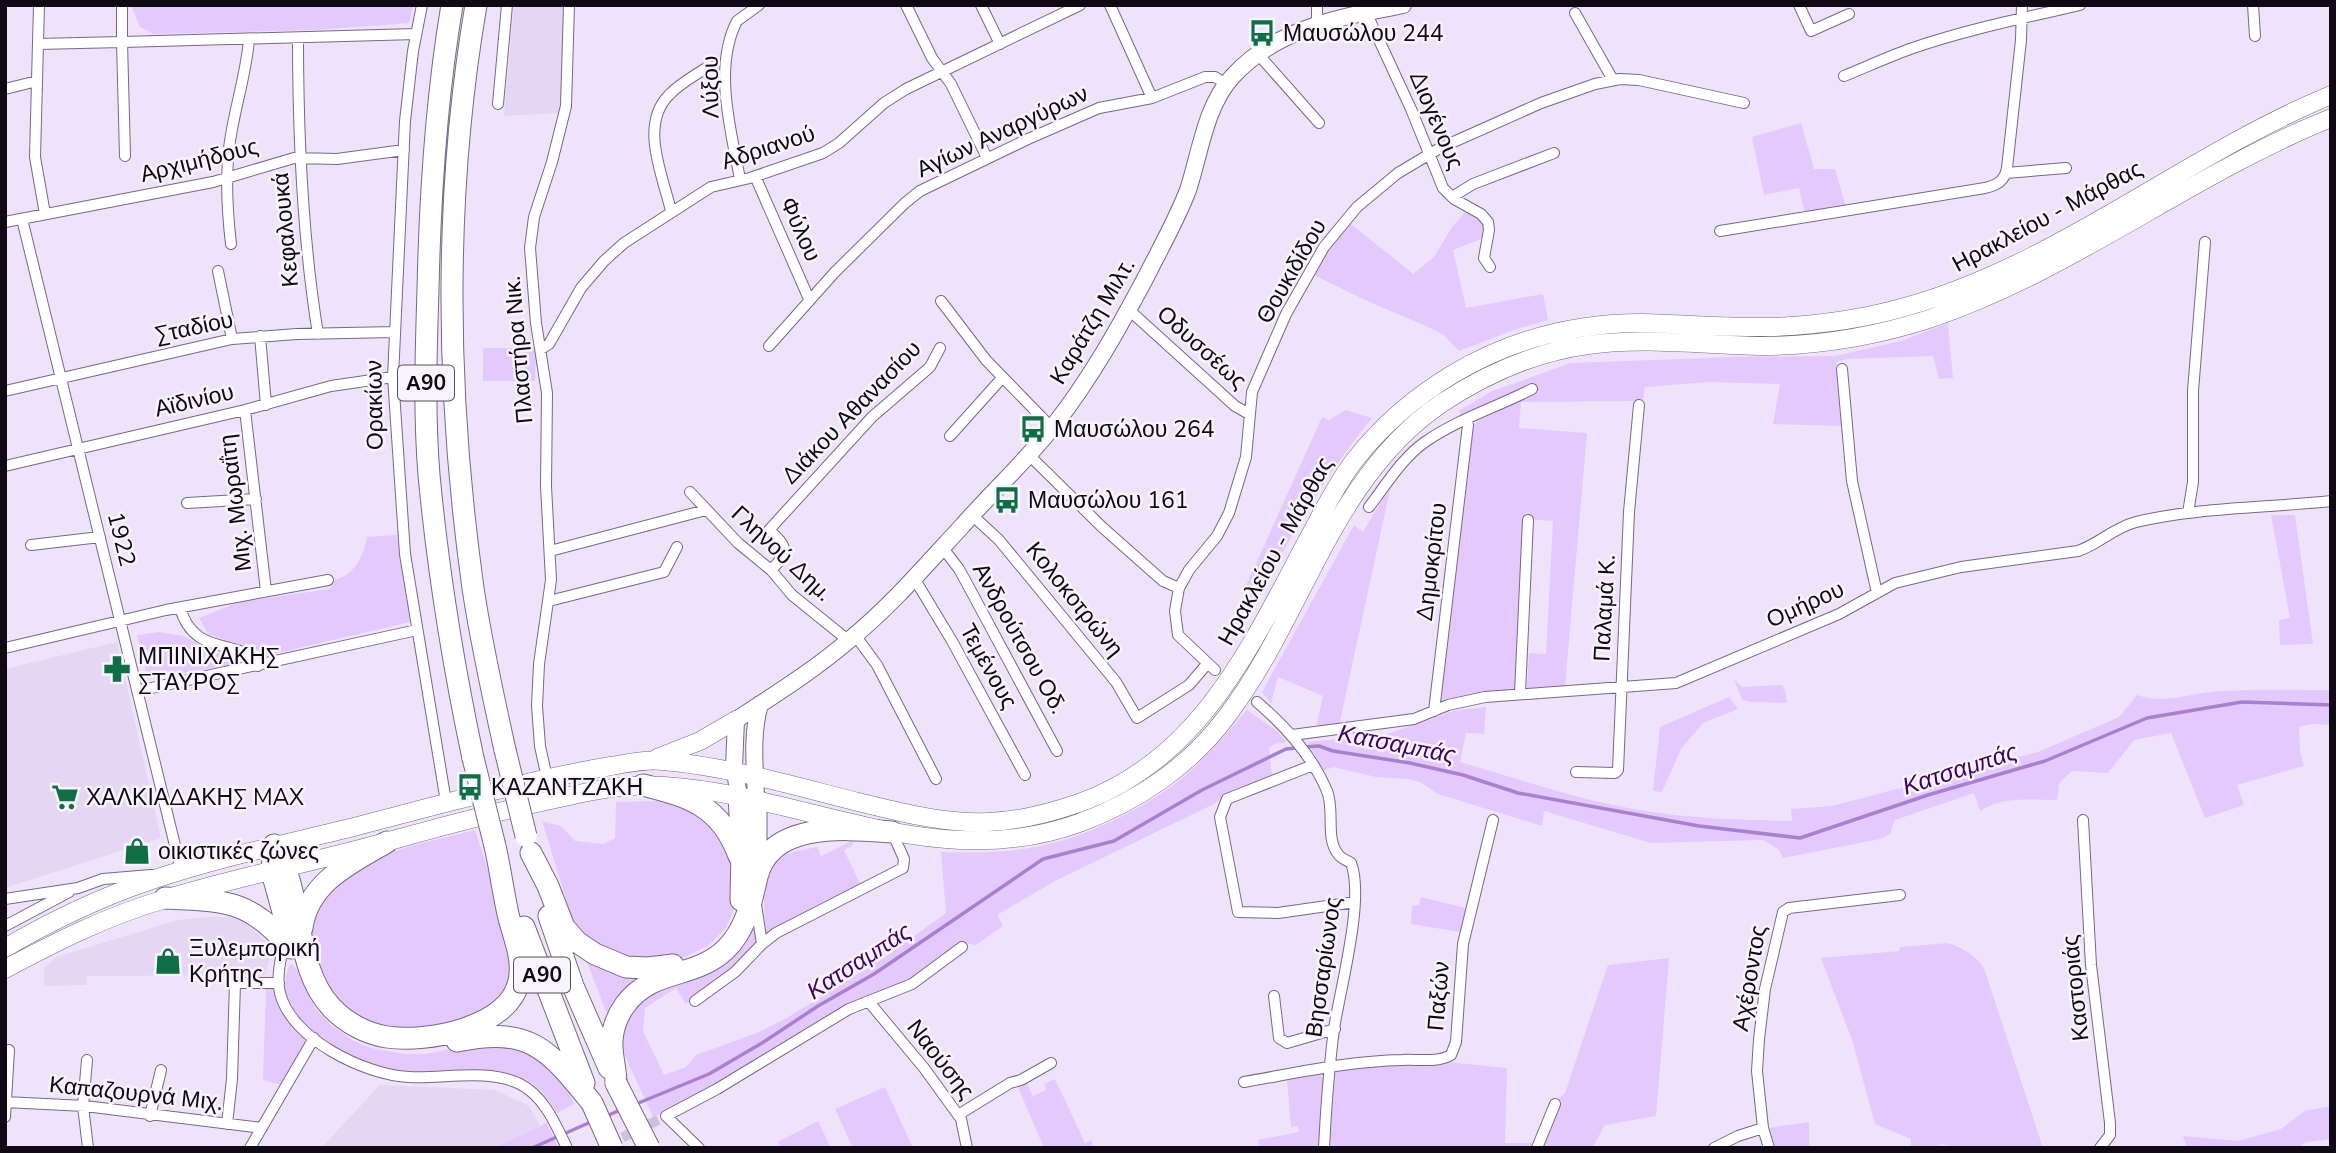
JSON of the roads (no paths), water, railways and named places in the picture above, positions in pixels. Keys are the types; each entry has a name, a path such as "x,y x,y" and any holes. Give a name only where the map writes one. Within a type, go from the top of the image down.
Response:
{"highway":[{"name":"Α90","path":"452,5 434,145 426,356 429,472 448,632 473,758 495,846 592,1103 612,1148"},
{"name":"Α90","path":"476,5 457,155 452,280 453,387 460,484 473,590 505,750 562,957 594,1036 649,1148"},
{"path":"643,785 690,798 712,812 732,839 751,881"},
{"path":"616,1083 612,1042 616,1020 624,1006 647,984 691,970 718,956 740,931 751,881 748,798"},
{"path":"529,844 564,927 571,937 607,960 636,968 683,963 715,948 729,933 751,881 767,854 775,847 799,835 832,829 892,832"},
{"path":"294,942 318,890 341,870 387,842"},
{"path":"274,845 279,870 275,891 308,986 323,1009 337,1023 360,1037 385,1045 414,1048 483,1037 508,1038 538,1046 562,1066 592,1103"},
{"path":"165,898 216,901 241,906 294,942 331,1007 364,1031 387,1037 416,1038 452,1032 481,1022 513,997 520,974 519,954 495,846"}],"main road":[{"name":"Ηρακλείου - Μάρθας","path":"650,760 734,771 887,809 969,822 997,822 1031,816 1100,794 1127,781 1159,758 1189,731 1218,697 1336,489 1366,447 1413,402 1481,358 1518,343 1588,327 1637,323 1769,327 1823,324 1898,309 1958,291 2068,237 2260,129 2331,95"},
{"name":"Ηρακλείου - Μάρθας","path":"5,969 87,928 165,898 471,818 587,791 643,785 681,787 748,798 921,838 966,842 1038,835 1077,824 1141,794 1172,772 1211,736 1236,705 1346,506 1375,466 1409,429 1432,410 1497,372 1537,356 1584,345 1637,342 1769,346 1844,339 1891,330 1973,302 2060,261 2179,192 2253,153 2331,118"},
{"path":"5,948 87,905 176,872 274,845 547,778 650,760 700,741 736,720"}],"street":[{"path":"39,5 35,164 45,214"},
{"path":"122,5 125,156"},
{"name":"Ορακίων","path":"422,5 416,34 404,150 393,377 402,531 446,802"},
{"path":"498,104 507,5"},
{"name":"Πλαστήρα Νικ.","path":"547,778 540,746 537,706 539,664 550,601 546,486 547,393 531,272 531,235 566,106 569,5"},
{"name":"Λύξου","path":"740,179 728,106 726,62 734,25 742,15 759,5"},
{"path":"906,5 932,58 951,84 987,158"},
{"path":"981,5 1000,44"},
{"name":"Αδριανού","path":"541,349 549,344 569,307 597,269 618,248 671,211 707,189 815,157 833,148 891,99 1080,5"},
{"path":"1110,5 1152,99"},
{"path":"1317,5 1317,24"},
{"name":"Καράτζη Μιλτ.","path":"736,720 852,638 914,578 1052,428 1083,384 1128,309 1180,210 1215,105 1226,84 1258,54 1284,38 1317,24 1403,5"},
{"path":"1799,5 1811,31 1849,15"},
{"path":"1720,231 1986,188 1999,183 2006,173 2022,5"},
{"path":"1844,76 1912,49 2080,5"},
{"path":"2253,5 2255,36"},
{"name":"Διογένους","path":"1366,12 1411,108 1443,188 1452,197 1481,214 1488,222 1484,258 1490,267"},
{"path":"1575,13 1613,80"},
{"path":"38,44 416,34"},
{"name":"Κεφαλουκά","path":"298,38 305,247 318,334"},
{"path":"231,244 227,203 230,137 249,40"},
{"path":"1258,54 1318,123"},
{"path":"671,211 655,145 655,119 668,95 709,66"},
{"name":"Αγίων Αναργύρων","path":"769,346 809,299 916,194 987,158 1099,108 1152,99 1205,77 1215,77 1226,84"},
{"name":"Θουκιδίδου","path":"1137,718 1189,685 1211,667 1184,643 1177,630 1175,611 1179,587 1189,570 1217,536 1229,513 1246,457 1252,392 1286,314 1324,247 1364,200 1390,178 1473,132 1541,103 1613,80 1648,81 1744,103"},
{"path":"5,89 37,81"},
{"name":"Αρχιμήδους","path":"5,222 228,178 272,163 300,158 337,159 404,150"},
{"path":"1452,197 1473,184 1554,153"},
{"path":"2006,173 2066,168"},
{"name":"Φύλου","path":"755,176 809,299"},
{"name":"1922","path":"22,219 138,691 176,872"},
{"path":"2188,513 2193,482 2193,391 2205,242"},
{"path":"218,271 232,339"},
{"path":"940,301 1002,378 1052,428"},
{"name":"Οδυσσέως","path":"1128,309 1235,406 1249,414"},
{"name":"Σταδίου","path":"5,391 232,339 260,335 395,332"},
{"path":"260,335 266,405"},
{"name":"Διάκου Αθανασίου","path":"771,570 782,559 785,551 782,541 769,530 872,417 925,372 940,348"},
{"path":"1842,369 1852,481 1877,593"},
{"name":"Αϊδινίου","path":"5,466 266,405 331,386 393,377"},
{"path":"950,436 1002,378"},
{"path":"1369,508 1403,463 1423,443 1466,419 1532,389"},
{"name":"Παλαμά Κ.","path":"1576,772 1617,772 1629,512 1639,405"},
{"name":"Μιχ. Μωραΐτη","path":"245,410 266,591"},
{"name":"Δημοκρίτου","path":"1434,711 1468,425 1466,419"},
{"path":"1029,455 1102,527 1163,581 1179,587"},
{"name":"Γληνού Δημ.","path":"690,492 738,543 771,570 792,595 852,638 877,665 936,779"},
{"path":"187,503 256,499"},
{"name":"Ομήρου","path":"1294,738 1415,719 1448,705 1485,697 1683,681 1839,614 1895,583 1961,567 2078,551 2128,525 2188,513 2331,501"},
{"path":"550,551 706,510"},
{"name":"Κολοκοτρώνη","path":"972,514 999,540 1116,682 1137,718"},
{"path":"1520,693 1528,520"},
{"path":"31,545 100,537"},
{"path":"550,601 664,572 677,547"},
{"name":"Ανδρούτσου Οδ.","path":"942,547 959,569 1058,751"},
{"name":"Τεμένους","path":"914,578 952,641 1025,775"},
{"path":"5,648 121,620 328,580"},
{"path":"180,608 187,625 199,638 247,655 258,666"},
{"path":"138,691 417,630"},
{"name":"Βησσαρίωνος","path":"1257,702 1294,738 1311,762 1331,802 1334,847 1338,855 1351,863 1356,881 1330,1067 1324,1148"},
{"path":"748,798 755,776 755,722 760,704"},
{"path":"736,720 734,771 748,798"},
{"path":"1311,762 1227,799 1221,810 1220,817 1238,912 1279,913 1355,902"},
{"name":"Παξών","path":"1330,1067 1383,1060 1441,1059 1453,1053 1463,944 1493,820"},
{"name":"Καστοριάς","path":"2083,820 2091,965 2111,1131 2100,1148"},
{"path":"695,1001 735,972 776,933 903,868 904,859 892,832"},
{"path":"5,926 78,888 103,879 176,872"},
{"path":"751,881 758,906 762,944"},
{"path":"17,920 5,899 78,888"},
{"name":"Αχέροντος","path":"1763,1128 1756,1071 1765,989 1783,912 1789,908 1900,895"},
{"path":"294,942 279,983 281,997 291,1016 314,1038 355,1064 391,1075 435,1078 486,1076 516,1082 539,1099 553,1118 567,1148"},
{"path":"699,1148 666,1116 717,1089 849,1009 912,984 962,947"},
{"path":"227,1124 232,1079 235,983 279,983"},
{"path":"1274,996 1279,1038 1283,1042 1335,1029"},
{"name":"Ναούσης","path":"869,1002 924,1068 958,1115 963,1123 967,1148"},
{"path":"250,1148 314,1038"},
{"path":"5,1117 9,1050"},
{"path":"87,1060 83,1106 89,1148"},
{"path":"958,1115 1010,1083 1021,1080 1051,1063"},
{"path":"1244,1083 1330,1067"},
{"path":"150,1116 161,1070"},
{"name":"Καπαζουρνά Μιχ.","path":"6,1102 83,1106 262,1128"},
{"path":"1537,1148 1555,1104"},
{"path":"1714,1148 1763,1128 1769,1148"}],"waterway":[{"name":"Κατσαμπάς","path":"1304,747 1319,746 1333,751 1410,763 1463,775 1518,793 1699,826 1800,838 1928,795 2045,761 2147,718 2242,702 2331,705"},
{"name":"Κατσαμπάς","path":"636,1104 709,1074 762,1043 818,1006 874,974 1043,859 1114,841 1202,790 1286,749 1296,748"},
{"name":"Κατσαμπάς","path":"607,1116 622,1109"},
{"name":"Κατσαμπάς","path":"532,1148 593,1121"}],"tunnel":[{"path":"609,1144 666,1116"}],"place":[{"name":"Μαυσώλου 244","path":"1262,33"},
{"name":"Μαυσώλου 264","path":"1033,429"},
{"name":"Μαυσώλου 161","path":"1007,500"},
{"name":"ΜΠΙΝΙΧΑΚΗΣ ΣΤΑΥΡΟΣ","path":"117,669"},
{"name":"ΚΑΖΑΝΤΖΑΚΗ","path":"470,787"},
{"name":"ΧΑΛΚΙΑΔΑΚΗΣ MAX","path":"65,797"},
{"name":"οικιστικές ζώνες","path":"137,851"},
{"name":"Ξυλεμπορική Κρήτης","path":"168,961"}]}
